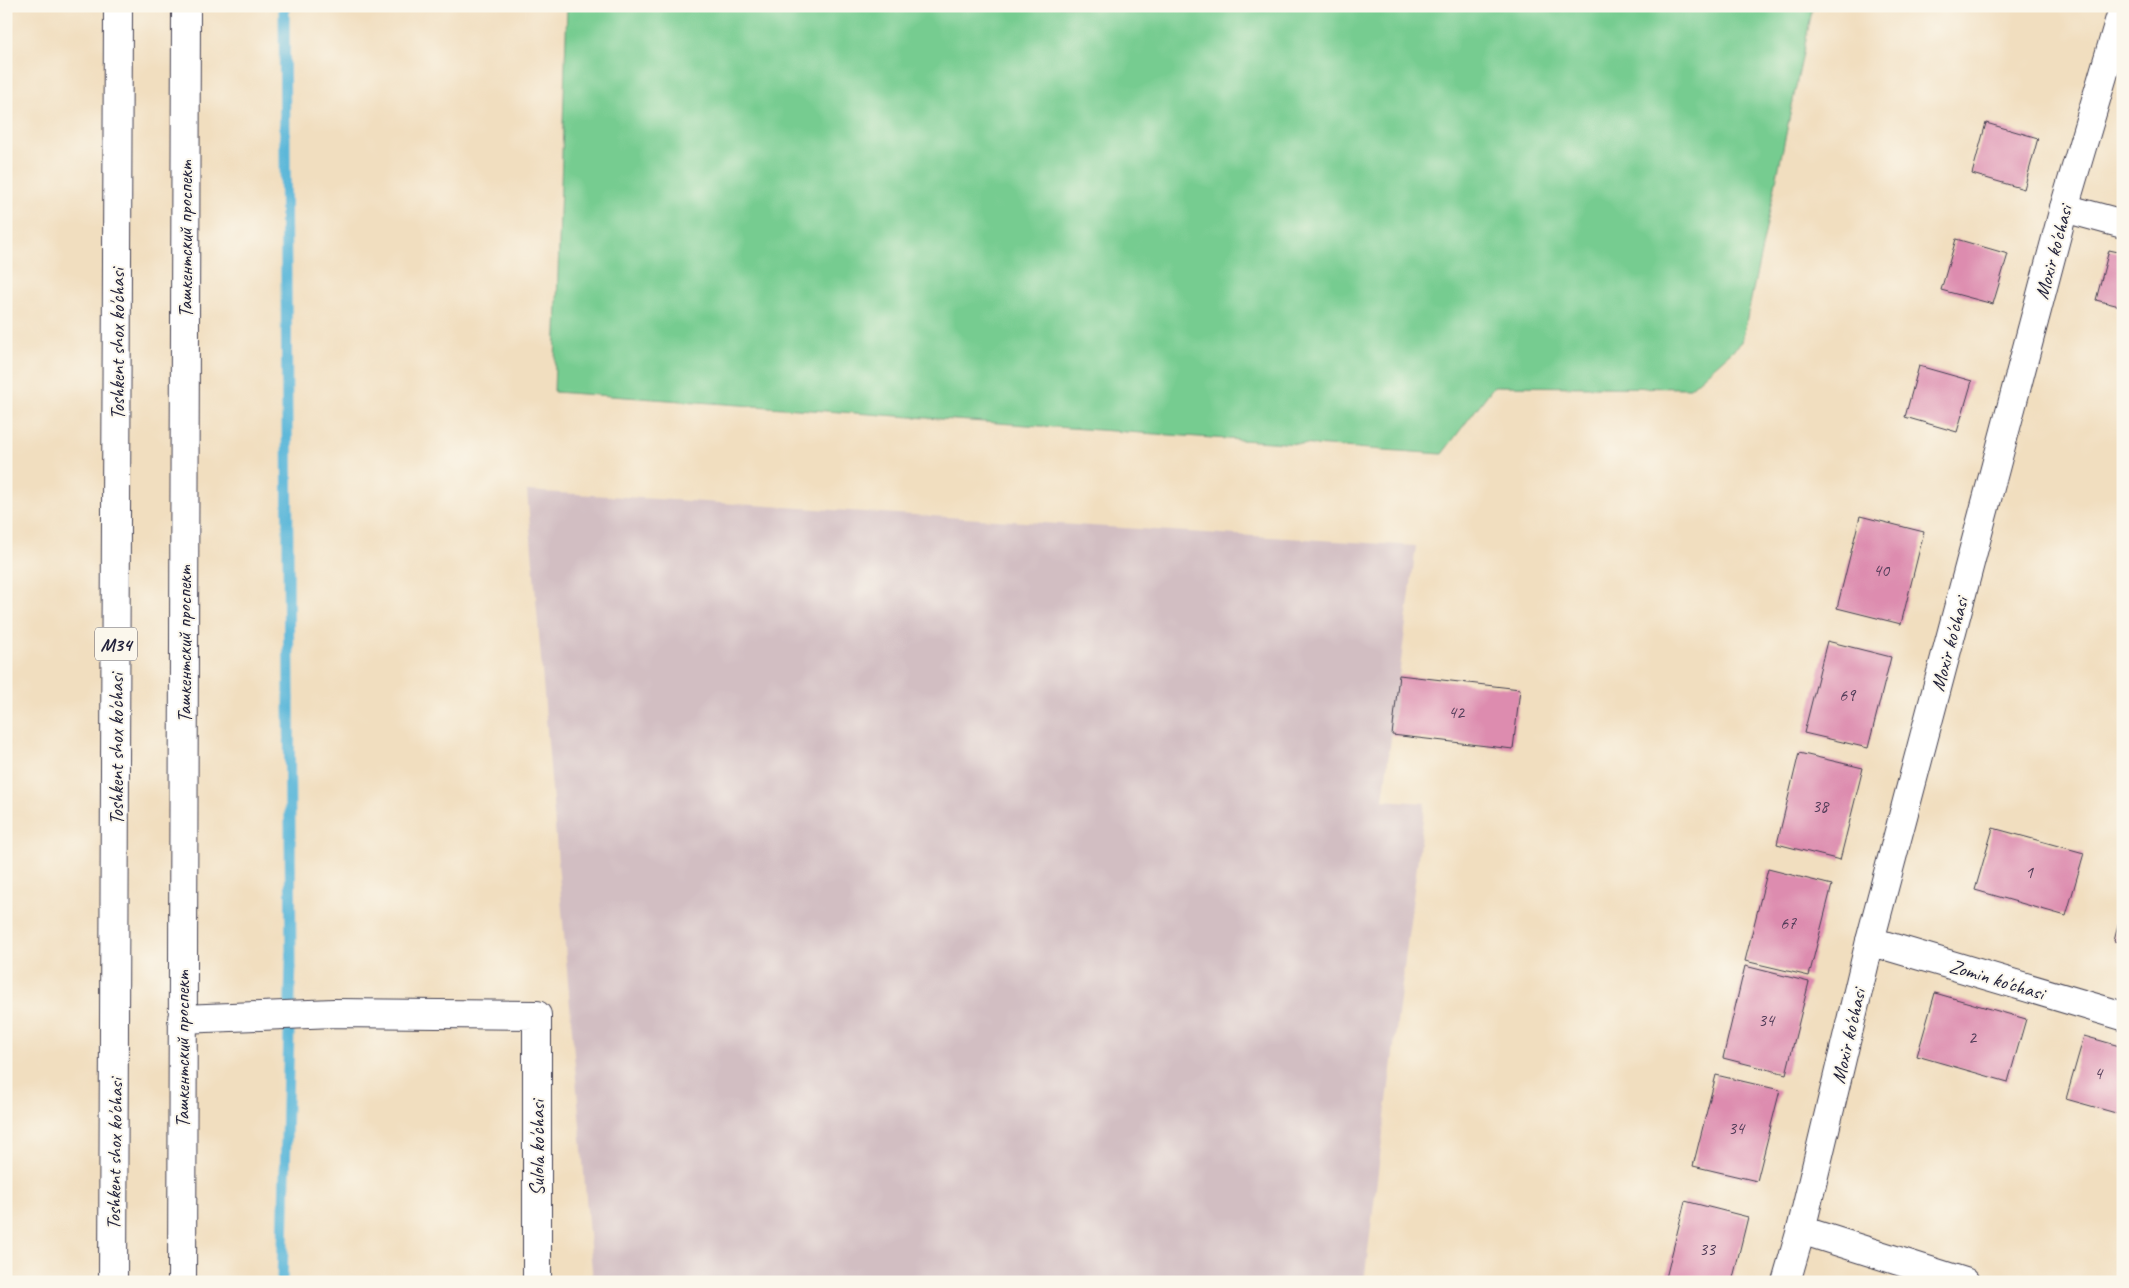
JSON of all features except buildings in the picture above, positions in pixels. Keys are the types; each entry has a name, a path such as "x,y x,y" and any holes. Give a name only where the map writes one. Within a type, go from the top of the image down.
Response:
{"main road":[{"name":"Toshkent shox ko'chasi","path":"113,1282 118,6"},
{"name":"Ташкентский проспект","path":"182,1282 186,6"},
{"name":"Moxir ko'chasi","path":"1786,1282 1801,1230 1870,941 2064,208 2123,8"},
{"path":"2064,208 2123,224"},
{"name":"Zomin ko'chasi","path":"1870,941 2123,1016"},
{"name":"Sulola ko'chasi","path":"182,1019 334,1013 537,1015 538,1282"},
{"path":"1801,1230 1965,1282"}],"shaded area":[{"path":"527,491 1416,546 1383,800 1425,803 1364,1282 593,1282"}],"green space":[{"path":"567,6 1813,6 1742,342 1690,388 1494,386 1442,454 554,392"}],"waterway":[{"path":"282,1282 291,962 284,6"}]}
